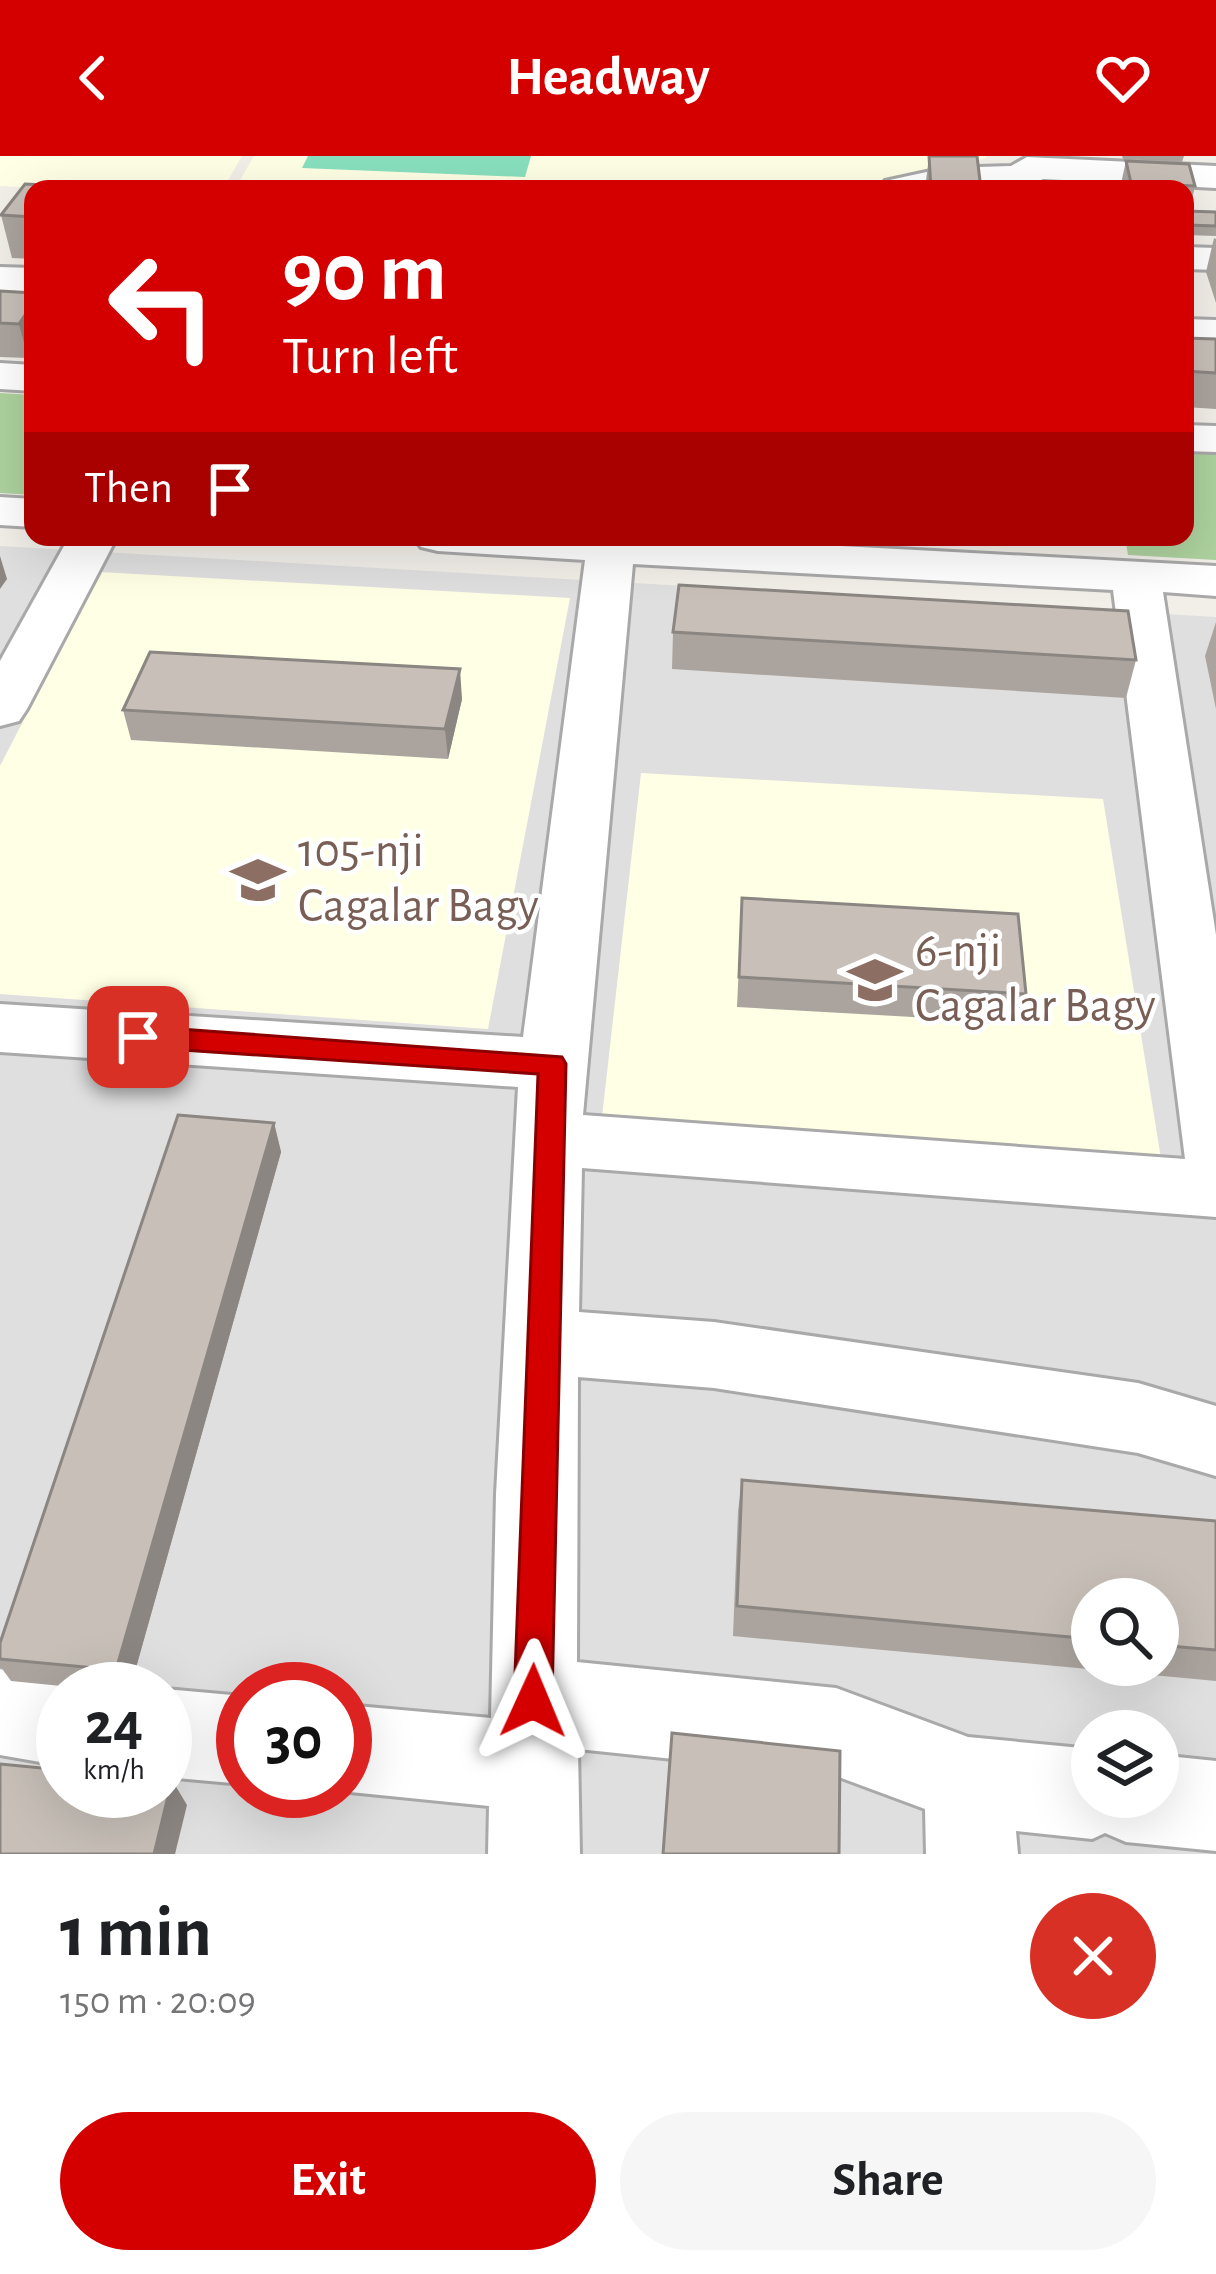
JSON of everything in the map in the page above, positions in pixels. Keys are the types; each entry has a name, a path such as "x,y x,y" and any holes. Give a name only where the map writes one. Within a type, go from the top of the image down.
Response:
{"street":[{"path":"940,180 1028,172 1216,177"},
{"path":"0,709 87,546"},
{"path":"588,546 1106,562 1216,581"},
{"path":"535,1854 542,1342 552,1064 611,548"},
{"path":"1106,562 1188,756 1216,1153"},
{"path":"0,1028 552,1064"},
{"path":"549,1139 1216,1189"},
{"path":"542,1342 761,1362 1138,1418 1216,1442"},
{"path":"0,1712 36,1718"},
{"path":"372,1747 534,1734 836,1732 970,1818 1071,1798"},
{"path":"1179,1802 1216,1806"}],"shaded area":[{"path":"0,156 242,156 228,180 24,180 24,187 0,186"},
{"path":"254,156 986,156 888,180 240,180"},
{"path":"0,546 1216,617 1216,1854 0,1854"},
{"name":"105-nji Cagalar Bagy","path":"100,572 570,598 488,1029 0,994 0,766"},
{"name":"6-nji Cagalar Bagy","path":"641,773 1103,799 1168,1202 597,1161"}],"green space":[{"path":"308,156 531,156 525,177 302,168"},
{"path":"0,393 24,394 24,494 0,493"},
{"path":"1194,453 1216,454 1216,560 1128,555 1126,546 1194,546"}],"building":[{"path":"929,156 977,156 980,180 930,180"},
{"path":"1126,161 1189,164 1193,180 1130,180"},
{"path":"24,185 24,216 1,215"},
{"path":"1194,211 1216,212 1216,226 1194,225"},
{"path":"0,291 24,292 24,316 19,324 0,323"},
{"path":"1194,338 1216,339 1216,373 1194,372"},
{"path":"679,585 1128,611 1136,660 673,632"},
{"path":"150,652 460,669 445,729 123,710"},
{"path":"742,898 1018,914 1026,994 739,977"},
{"path":"178,1115 274,1123 118,1662 0,1659 0,1643"},
{"path":"742,1480 1216,1521 1216,1650 1179,1647 1179,1578 1071,1578 1071,1637 737,1606"},
{"path":"672,1733 840,1751 839,1854 663,1854"},
{"path":"0,1764 36,1767 36,1818 163,1818 154,1854 0,1854"}],"place":[{"name":"105-nji Cagalar Bagy","path":"258,880"},
{"name":"6-nji Cagalar Bagy","path":"875,980"}],"route":[{"path":"138,1037 552,1064 533,1701"}]}
